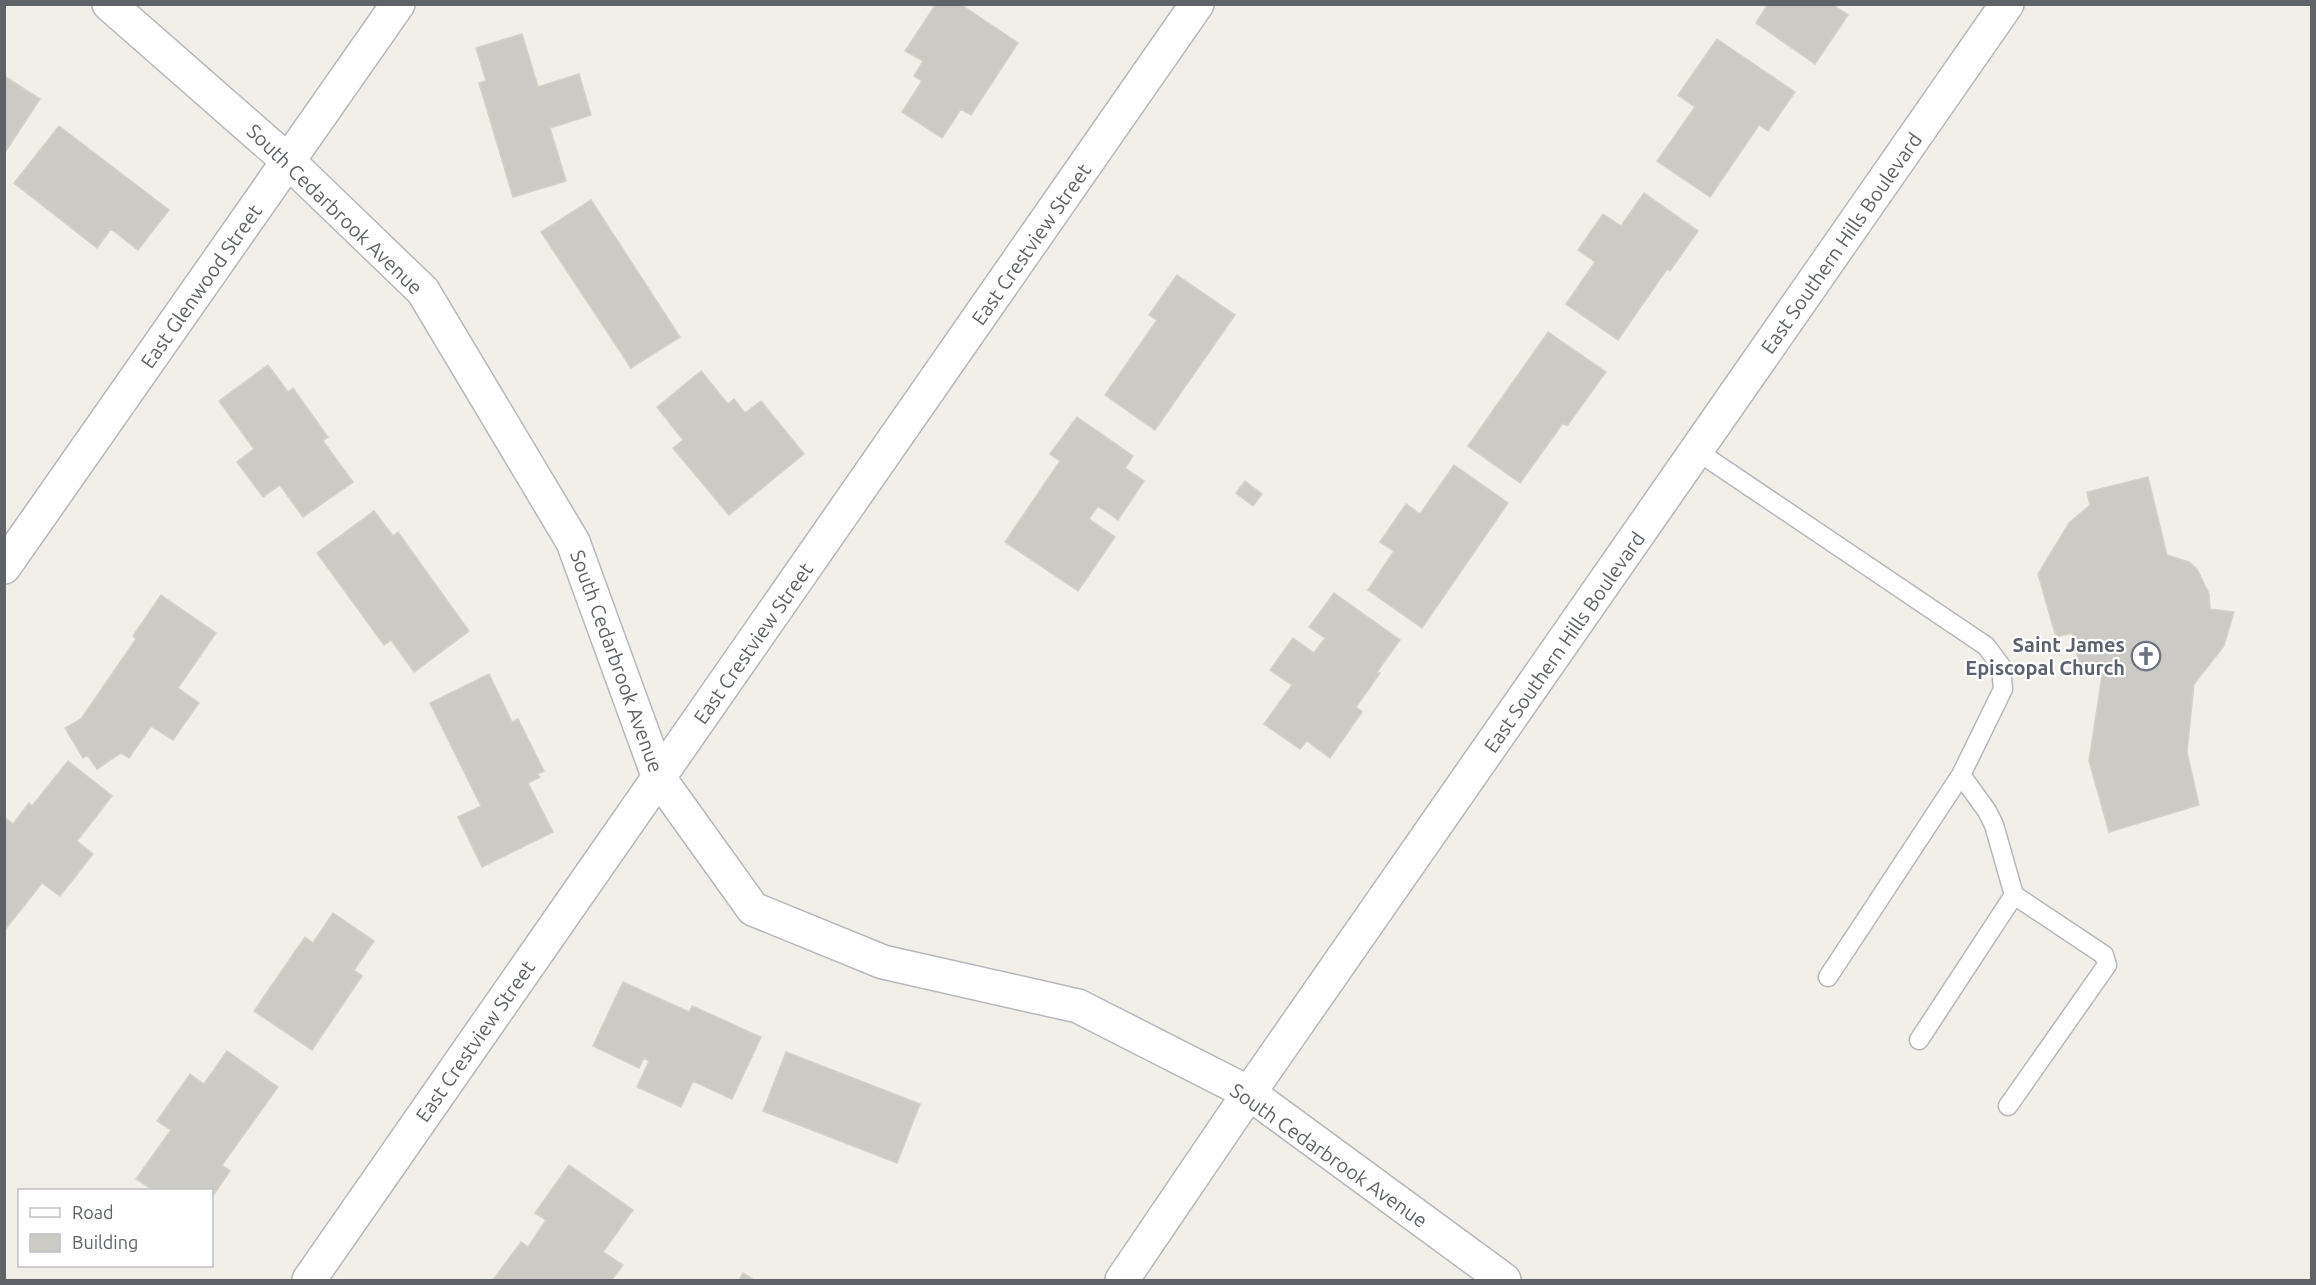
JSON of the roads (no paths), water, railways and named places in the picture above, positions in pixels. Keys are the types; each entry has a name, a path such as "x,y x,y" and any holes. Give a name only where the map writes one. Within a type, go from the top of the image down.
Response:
{"street":[{"name":"South Cedarbrook Avenue","path":"109,4 288,161 423,291 573,542 659,778 753,909 884,962 1078,1006 1249,1094 1504,1281"},
{"name":"East Glenwood Street","path":"4,567 398,4"},
{"name":"East Crestview Street","path":"309,1281 1197,4"},
{"name":"East Southern Hills Boulevard","path":"1122,1281 1249,1094 2007,4"}],"lane":[{"path":"1697,451 1986,646 2001,666 2003,689 1961,775 1828,977"},
{"path":"1961,775 1987,811 1994,825 2014,895 2104,955 2107,965 2008,1106"},
{"path":"1919,1040 2014,895"}],"place":[{"name":"Saint James Episcopal Church","path":"2146,656"}]}
